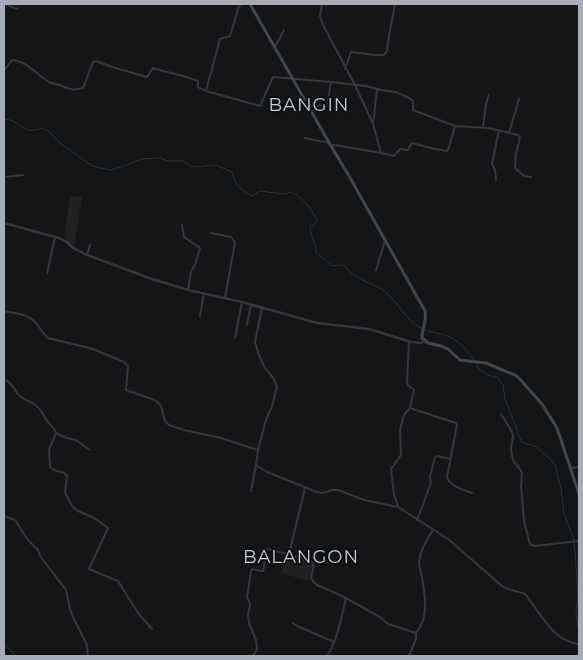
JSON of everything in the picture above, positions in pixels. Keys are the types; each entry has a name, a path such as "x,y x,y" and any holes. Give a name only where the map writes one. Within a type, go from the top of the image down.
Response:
{"main road":[{"path":"250,4 425,311 426,317 422,332 424,341 448,349 460,360 486,363 517,376 542,404 557,428 579,494"}],"street":[{"path":"7,4 18,8"},
{"path":"206,91 220,39 230,36 239,6 242,4"},
{"path":"322,4 320,16 323,25 373,124 381,152"},
{"path":"346,69 351,52 375,55 385,54 395,4"},
{"path":"275,48 284,30"},
{"path":"4,70 12,60 16,60 50,83 75,90 83,88 91,65 96,61 147,77 153,68 168,73 184,75 198,81 198,87 206,91 260,106 273,77 378,88 396,92 409,98 413,101 413,110 455,126 483,127 518,135 520,138 516,152 515,168 524,176 531,177"},
{"path":"308,105 327,106 331,82"},
{"path":"373,124 378,88"},
{"path":"483,127 489,94"},
{"path":"509,133 519,99"},
{"path":"305,138 330,145 381,152 394,156 400,150 408,150 412,143 447,151 455,126"},
{"path":"496,180 492,164 499,130"},
{"path":"4,177 23,176"},
{"path":"4,223 55,237 67,242 73,248 87,255 188,290 251,304 317,323 369,329 409,342 421,343 424,341"},
{"path":"182,225 184,237 200,248 195,265 191,271 188,290"},
{"path":"211,232 231,237 234,242 225,298"},
{"path":"47,274 55,237"},
{"path":"376,270 386,241"},
{"path":"87,255 90,245"},
{"path":"200,316 204,293"},
{"path":"235,338 242,302"},
{"path":"247,324 251,304"},
{"path":"252,492 258,450 277,387 274,379 265,368 255,342 262,308"},
{"path":"4,311 33,320 48,338 93,349 124,362 128,366 126,390 155,400 161,406 165,421 169,425 221,438 258,450"},
{"path":"398,506 394,495 391,469 401,455 400,429 404,415 410,408 414,390 407,382 409,342"},
{"path":"4,378 15,388 17,395 37,406 56,433 76,440 90,450"},
{"path":"410,408 456,423 447,477 448,481 452,484 472,493"},
{"path":"501,414 512,432 512,456 522,473 521,486 524,521 530,544 534,546 579,541"},
{"path":"56,433 48,450 50,466 52,469 67,476 65,493 69,502 74,509 94,518 108,528 89,569 118,581 138,613 152,628"},
{"path":"418,520 431,483 430,476 435,457 450,459"},
{"path":"256,465 267,472 317,492 338,490 364,500 398,506 448,539 506,589 525,594 551,630 567,642 579,644"},
{"path":"570,468 579,467"},
{"path":"289,554 306,488"},
{"path":"4,516 14,520 66,590 74,619 87,645 88,656"},
{"path":"409,656 416,639 416,633 421,628 425,611 424,588 420,566 421,552 433,530"},
{"path":"254,656 257,648 248,615 250,604 248,597 252,569 263,571 265,567 265,549 308,559 313,563 314,567 311,578 317,585 346,598 380,617 388,624 416,633"},
{"path":"327,656 334,642 346,598"},
{"path":"292,623 334,642"}],"shaded area":[{"path":"70,196 82,197 74,246 64,238"},
{"path":"288,554 310,561 313,565 308,581 281,573"}],"waterway":[{"path":"4,119 15,122 29,130 43,128 92,166 110,170 141,159 160,158 168,161 183,161 190,166 218,166 232,172 239,187 253,196 259,191 284,194 291,192 307,204 317,221 310,227 316,253 332,266 344,265 358,278 384,291 415,324 423,329 455,340 463,346 473,359"},
{"path":"476,364 479,369 488,375 498,378 503,385 505,399 522,442 536,447 555,465 561,489 564,515 573,536 578,596 576,613 579,633"},
{"path":"4,643 16,656"}],"district":[{"name":"BANGIN","path":"309,105"},
{"name":"BALANGON","path":"301,557"}]}
